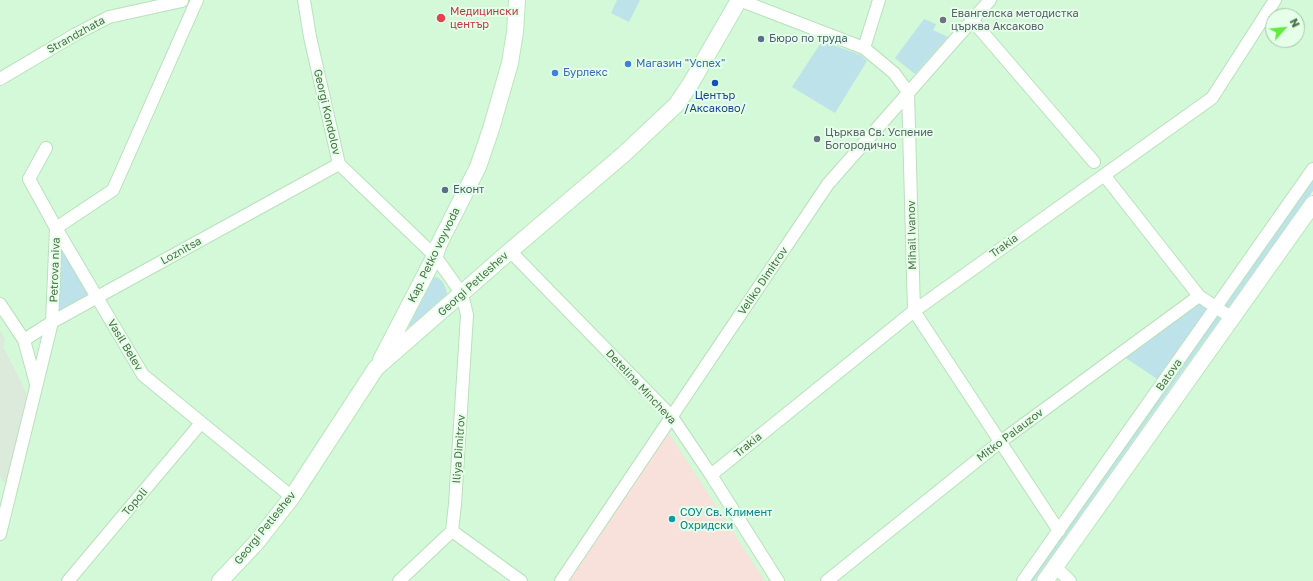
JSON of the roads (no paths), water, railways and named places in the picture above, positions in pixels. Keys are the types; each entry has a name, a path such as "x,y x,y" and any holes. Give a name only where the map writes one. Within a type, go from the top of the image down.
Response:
{"main road":[{"name":"Kap. Petko voyvoda","path":"376,368 435,256 438,246 478,167 510,63 515,32 517,0"},
{"name":"Georgi Petleshev","path":"220,581 256,543 292,497 376,368 624,154 677,104 691,83 739,0"},
{"path":"1045,581 1313,204"}],"street":[{"name":"Petrova niva","path":"0,534 52,322 56,228 113,190 197,0"},
{"name":"Georgi Kondolov","path":"304,0 310,37 339,164 435,256 462,294"},
{"path":"739,0 864,48 894,73 908,92"},
{"path":"864,48 879,0"},
{"name":"Veliko Dimitrov","path":"561,581 828,184 990,0"},
{"name":"Trakia","path":"711,475 914,311 1212,98 1275,0"},
{"name":"Strandzhata","path":"0,79 76,34 109,17 182,2"},
{"path":"972,20 1094,162"},
{"name":"Mihail Ivanov","path":"908,92 914,311"},
{"name":"Vasil Belev","path":"46,148 29,179 56,228 143,375 292,497"},
{"name":"Loznitsa","path":"24,340 52,322 339,164"},
{"name":"Batova","path":"1024,581 1313,169"},
{"path":"1104,175 1199,296 1232,318"},
{"name":"Detelina Mincheva","path":"510,251 672,417 711,475 778,581"},
{"name":"Iliya Dimitrov","path":"452,531 467,315 462,294"},
{"name":"Mitko Palauzov","path":"826,581 1000,442 1199,296"},
{"path":"0,304 24,340 36,385"},
{"path":"914,311 1059,531"},
{"name":"Topoli","path":"68,581 201,422"},
{"path":"399,581 452,531 521,581"},
{"path":"1054,567 1070,581"}],"place":[{"name":"Медицински център","path":"441,18"},
{"name":"Евангелска методистка църква Аксаково","path":"943,20"},
{"name":"Бюро по труда","path":"761,39"},
{"name":"Магазин \"Успех\"","path":"628,64"},
{"name":"Бурлекс","path":"555,73"},
{"name":"Център /Аксаково/","path":"715,83"},
{"name":"Църква Св. Успение Богородично","path":"817,139"},
{"name":"Еконт","path":"445,190"},
{"name":"СОУ Св. Климент Охридски","path":"672,519"}]}
